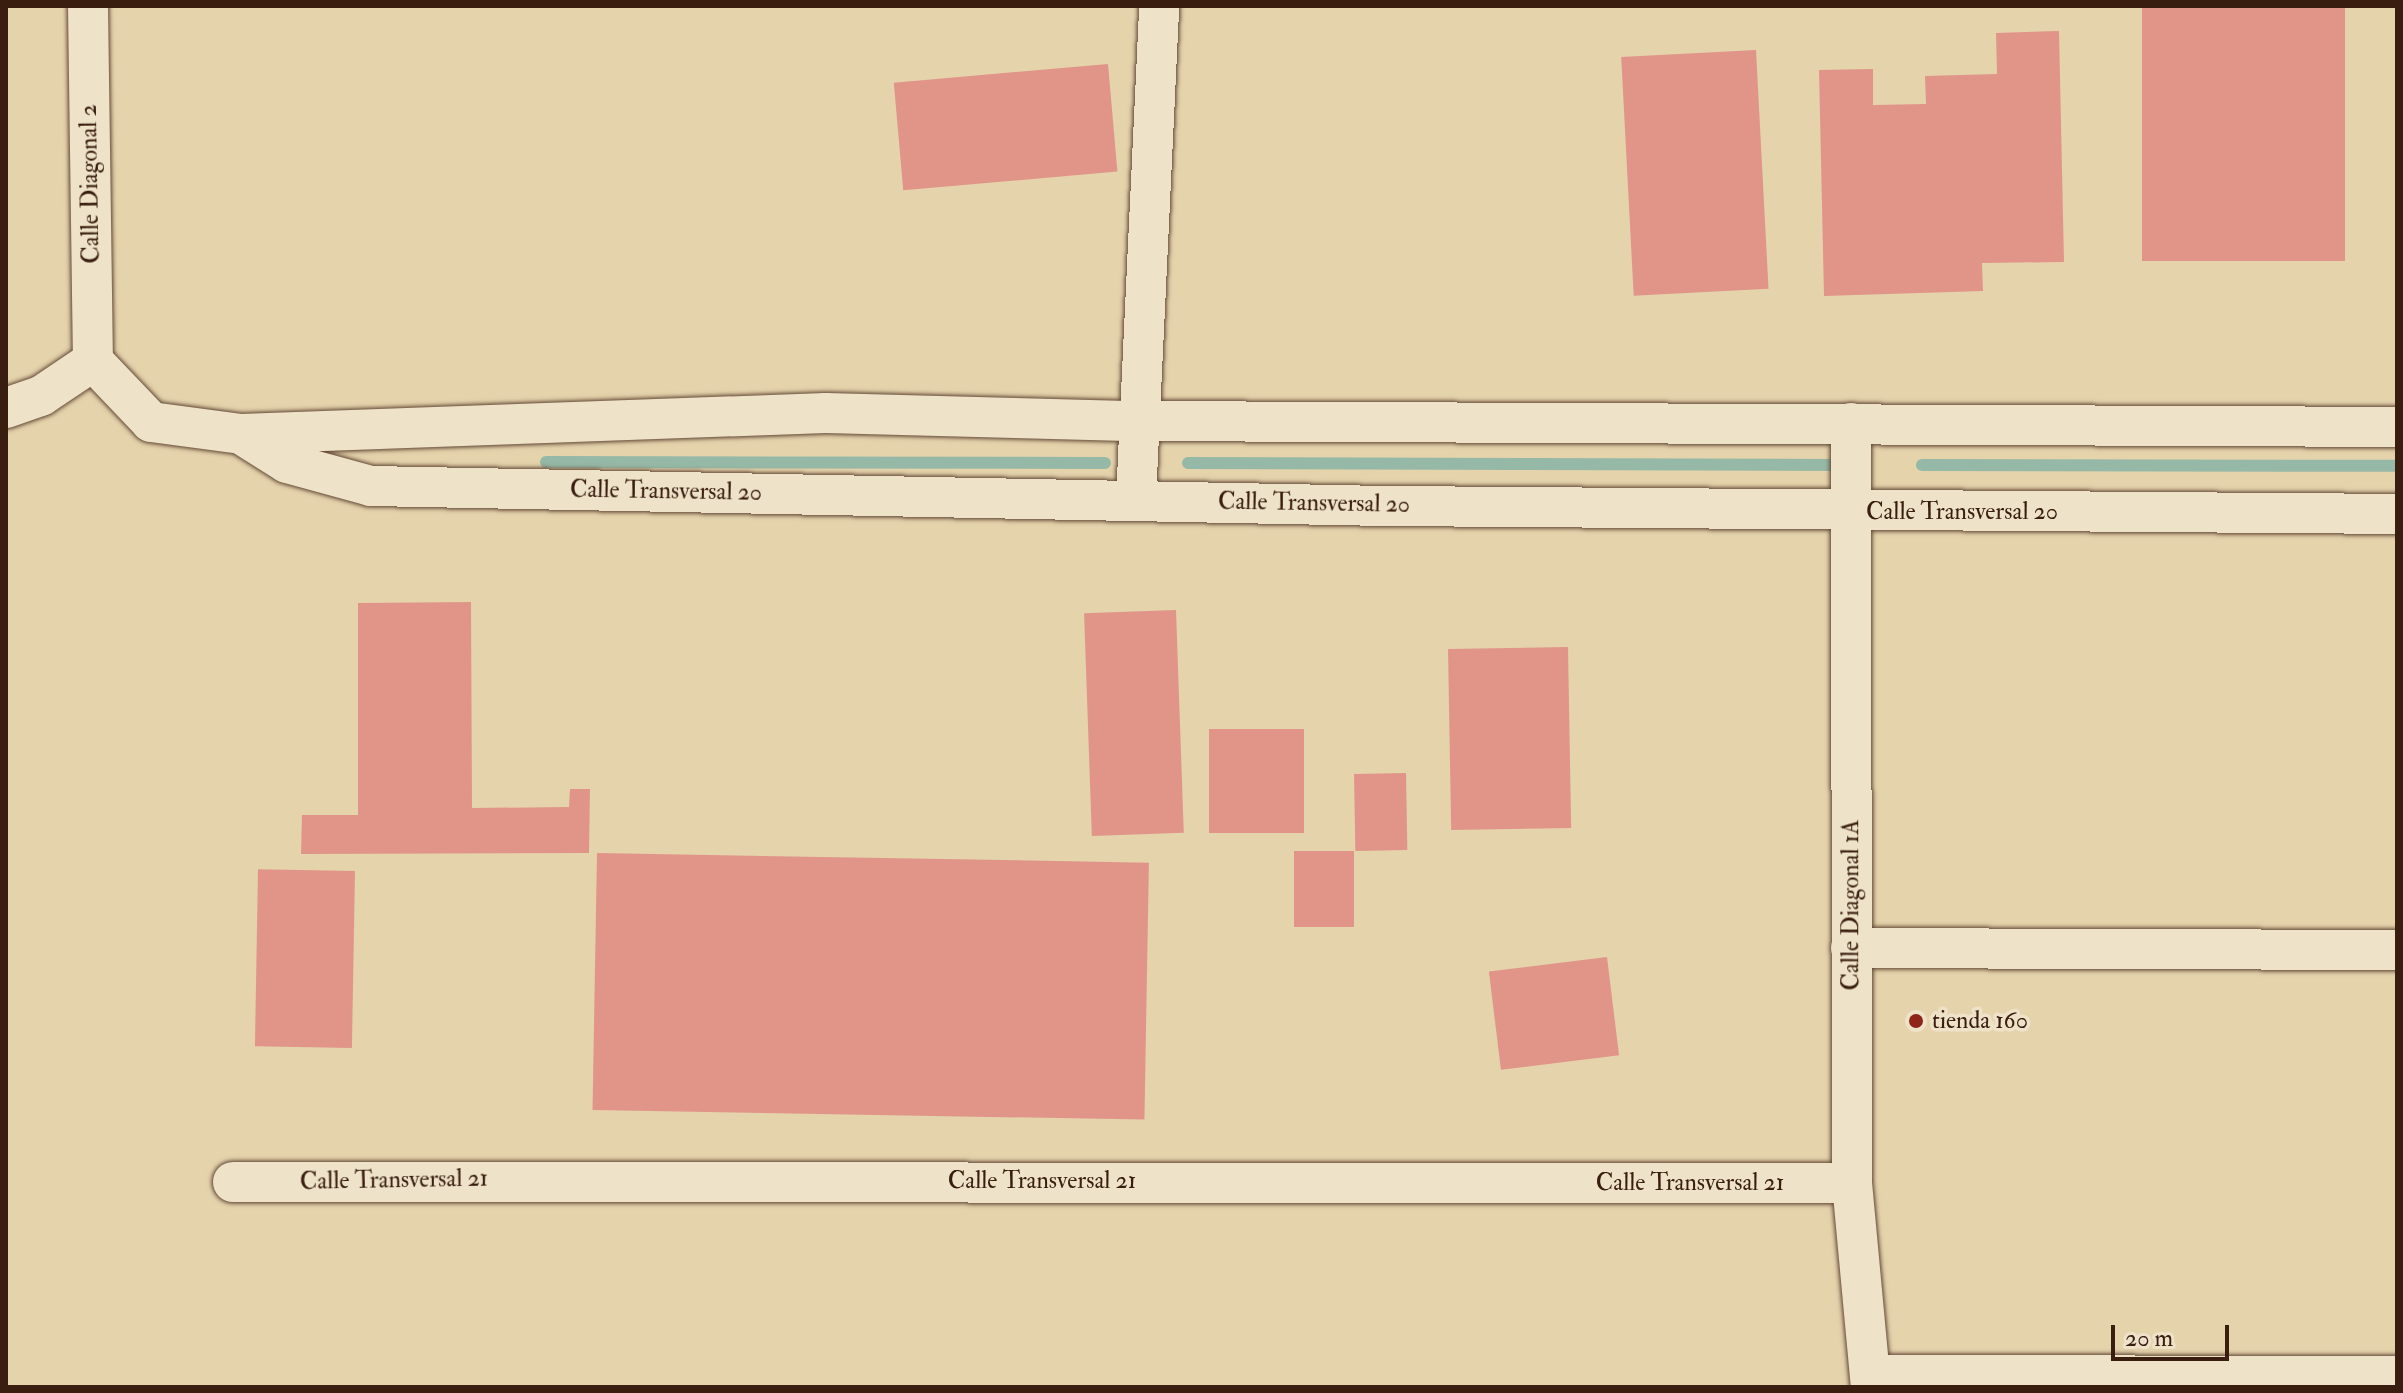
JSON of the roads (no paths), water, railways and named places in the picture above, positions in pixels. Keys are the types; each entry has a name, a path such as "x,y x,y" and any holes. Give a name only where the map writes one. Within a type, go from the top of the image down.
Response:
{"street":[{"name":"Calle Diagonal 2","path":"88,6 93,361"},
{"path":"1136,499 1137,421 1159,6"},
{"path":"6,408 41,396 93,361"},
{"name":"Calle Transversal 20","path":"93,361 151,422 241,434 729,414 1137,421 2397,427"},
{"name":"Calle Diagonal 1A","path":"1851,423 1852,1183 1871,1381"},
{"name":"Calle Transversal 20","path":"241,434 287,463 371,486 1851,512 2397,514"},
{"path":"1851,948 2397,950"},
{"name":"Calle Transversal 21","path":"233,1182 1852,1183"},
{"path":"1871,1381 2397,1376"}],"waterway":[{"path":"546,462 1105,463"},
{"path":"1188,463 1836,465"},
{"path":"1922,465 2397,466"}],"place":[{"name":"tienda 160","path":"1916,1021"}]}
